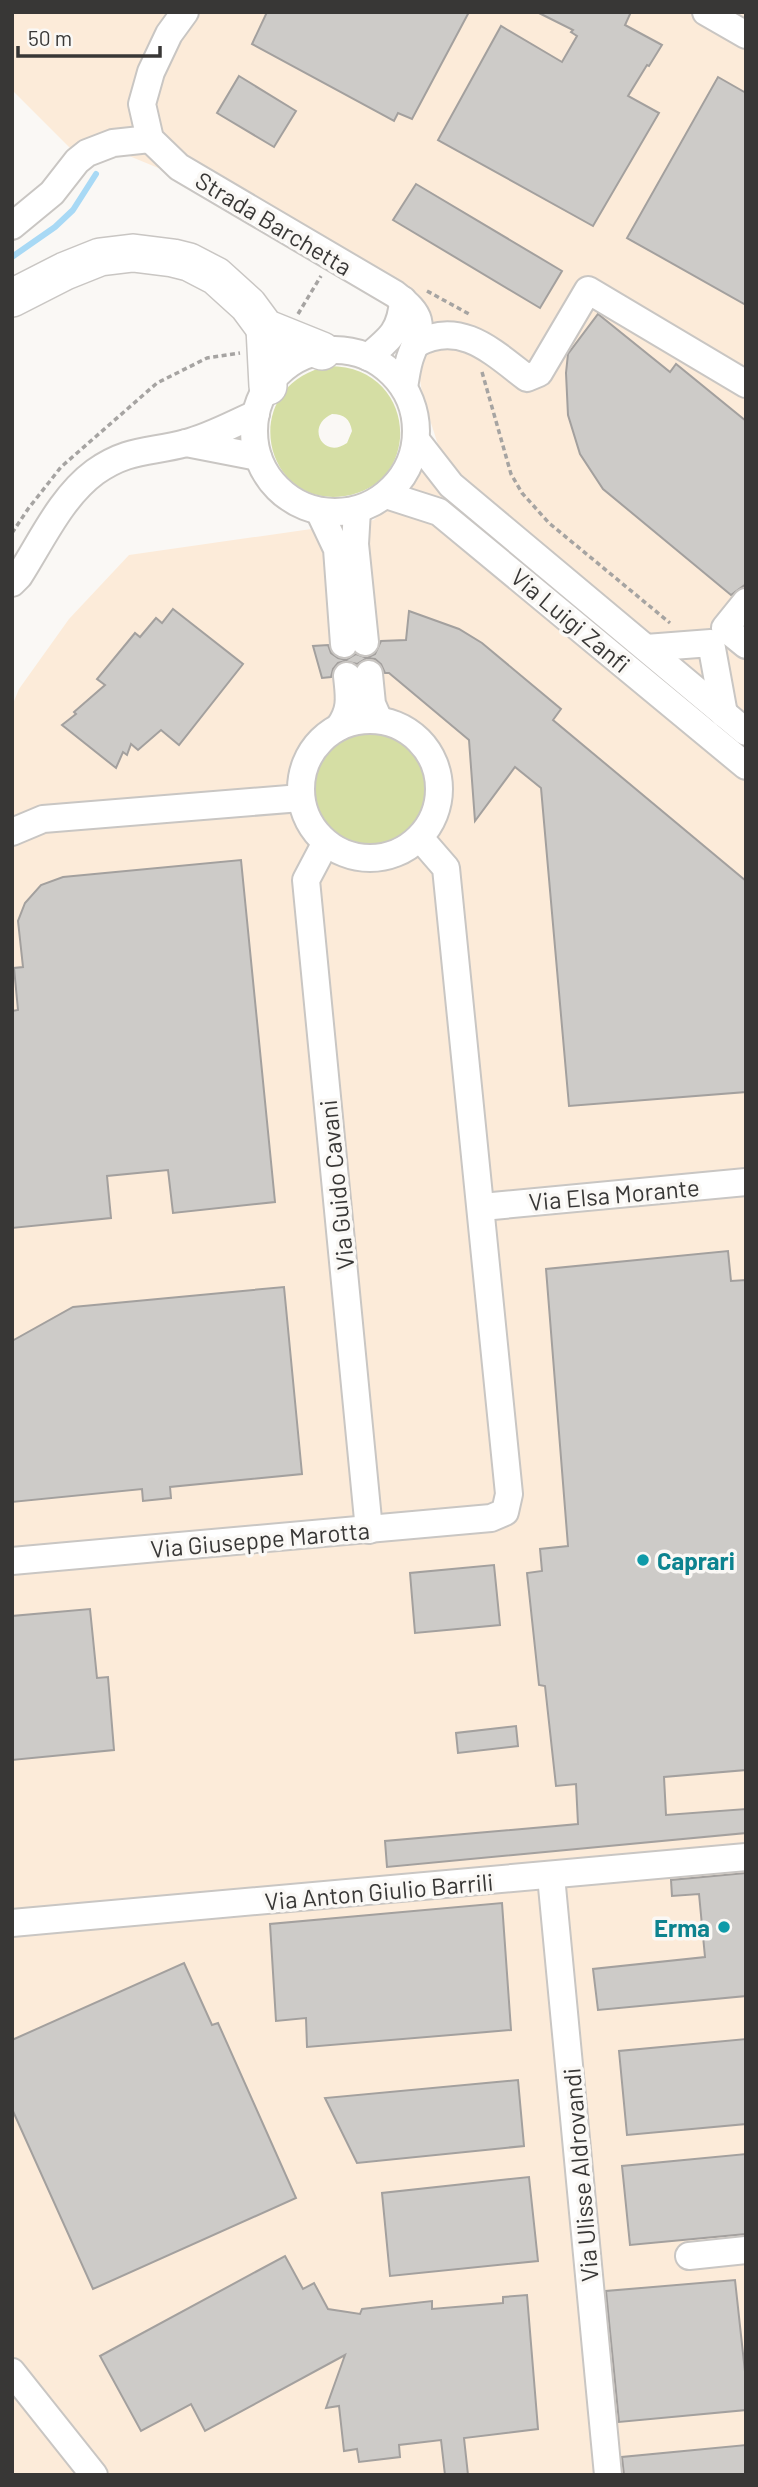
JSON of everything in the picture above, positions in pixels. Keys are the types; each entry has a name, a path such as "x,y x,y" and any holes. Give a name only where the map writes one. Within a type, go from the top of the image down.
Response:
{"highway":[{"path":"12,298 100,257 151,254 189,262 216,276 248,305 272,338 322,351"},
{"path":"262,400 272,338"}],"street":[{"path":"12,226 52,193 77,161 87,153 113,143 150,139 142,104 151,72 169,34 185,12"},
{"path":"706,12 746,35"},
{"name":"Strada Barchetta","path":"150,139 179,167 332,258 411,294 420,328 404,387"},
{"path":"416,344 429,336 458,335 495,353 527,378 539,373 588,290 746,384"},
{"path":"368,357 390,339 401,321 411,294"},
{"path":"186,443 262,400 291,363 322,351 340,350 368,357 386,368 404,387 414,408 416,440 408,468 386,495 357,510 340,513 319,511 296,503 280,492 266,475 258,457 254,436 262,400"},
{"name":"Via Luigi Zanfi","path":"416,440 451,485 746,732"},
{"path":"12,583 73,494 94,473 118,459 140,450 186,443 258,457"},
{"name":"Via Luigi Zanfi","path":"386,495 439,512 746,766"},
{"path":"319,511 337,549 355,643 357,510"},
{"path":"710,639 746,602"},
{"path":"710,639 724,714"},
{"path":"646,648 710,639 746,645"},
{"path":"340,727 348,715 358,675 379,720"},
{"path":"363,720 379,720 412,733 430,754 440,790 437,807 420,838 401,851 380,858 363,859 347,855 325,844 308,822 301,798 301,783 308,757 327,734 363,720"},
{"path":"12,832 43,819 301,798"},
{"path":"420,838 446,868 482,1207"},
{"name":"Via Guido Cavani","path":"325,844 306,880 369,1530"},
{"name":"Via Elsa Morante","path":"482,1207 746,1182"},
{"name":"Via Giuseppe Marotta","path":"12,1561 491,1518 505,1512 509,1494 482,1207"},
{"name":"Via Anton Giulio Barrili","path":"12,1923 746,1857"},
{"name":"Via Ulisse Aldrovandi","path":"551,1876 608,2475"},
{"path":"689,2256 746,2250"},
{"path":"12,2372 94,2475"}],"path":[{"path":"12,533 61,467 157,383 207,358 272,338 332,258"},
{"path":"411,294 472,315 478,322 474,342 511,474 522,493 549,523 710,639"}],"shaded area":[{"path":"12,12 746,12 746,2475 12,2475 12,706 19,689 69,619 129,555 374,520 439,448 423,398 417,363 425,349 388,308 168,172 122,153 88,163 12,90"}],"green space":[{"path":"328,366 358,371 379,384 394,404 400,426 398,449 389,470 371,487 345,496 317,495 295,484 279,466 271,443 272,419 281,397 299,378","holes":["336,414 346,418 352,431 347,443 331,447 320,439 320,426 324,419"]},
{"path":"370,730 393,734 412,747 425,766 429,789 425,812 412,831 393,844 370,848 347,844 328,831 315,812 311,789 315,766 328,747 347,734"}],"building":[{"path":"267,12 469,12 412,119 398,113 394,121 252,44"},
{"path":"537,12 631,12 625,25 662,45 628,96 659,113 593,226 438,140 501,26 562,62 577,36 571,32 573,30"},
{"path":"239,76 296,111 274,147 217,113"},
{"path":"718,77 746,93 746,305 627,238"},
{"path":"416,184 562,271 540,308 393,220"},
{"path":"598,314 670,372 676,364 746,421 746,584 731,595 603,489 580,454 568,415 568,354"},
{"path":"173,609 243,664 179,745 161,730 138,750 131,744 127,755 123,752 116,768 62,725 105,685 97,679 135,633 140,637 156,618 162,623"},
{"path":"409,611 459,629 482,643 561,709 553,720 746,881 746,1092 569,1106 541,788 515,767 475,821 469,740 389,673 385,673 375,659 367,658 375,654 381,641 406,640"},
{"path":"328,645 331,653 346,660 356,654 367,658 357,664 345,661 338,663 331,677 322,678 313,646"},
{"path":"241,860 275,1202 173,1213 168,1170 107,1176 111,1218 12,1228 12,1011 18,1010 14,968 23,967 18,921 25,903 41,885 63,877"},
{"name":"Caprari","path":"728,1251 731,1281 746,1280 746,1770 664,1777 666,1815 746,1809 746,1833 387,1867 385,1841 578,1824 576,1784 556,1786 545,1686 539,1685 527,1573 542,1571 540,1549 568,1546 546,1269"},
{"path":"284,1287 302,1474 170,1487 171,1498 143,1501 142,1489 12,1502 12,1341 73,1307"},
{"path":"494,1565 500,1625 415,1633 410,1573"},
{"path":"90,1609 97,1678 108,1677 114,1750 12,1760 12,1616"},
{"path":"516,1726 518,1746 458,1753 456,1733"},
{"name":"Erma","path":"746,1873 746,1996 598,2010 593,1969 705,1957 699,1894 672,1896 671,1880"},
{"path":"502,1903 511,2030 307,2047 306,2018 276,2021 270,1924"},
{"path":"184,1963 212,2025 218,2023 296,2198 93,2289 12,2109 12,2040"},
{"path":"746,2039 746,2124 627,2135 619,2051"},
{"path":"518,2080 524,2146 357,2163 325,2098"},
{"path":"746,2154 746,2234 630,2245 622,2166"},
{"path":"529,2177 538,2261 390,2276 382,2193"},
{"path":"285,2256 303,2289 314,2283 328,2309 360,2314 362,2309 432,2301 432,2309 503,2303 503,2297 527,2295 538,2429 464,2438 468,2475 445,2475 441,2440 399,2445 400,2457 359,2462 357,2449 344,2451 339,2406 326,2408 345,2355 205,2431 191,2404 141,2431 100,2356"},
{"path":"735,2280 746,2381 746,2410 619,2422 606,2291"},
{"path":"746,2445 746,2475 624,2475 622,2457"}],"waterway":[{"path":"12,257 55,227 73,210 96,174"}],"place":[{"name":"Caprari","path":"643,1560"},
{"name":"Erma","path":"724,1927"}]}
